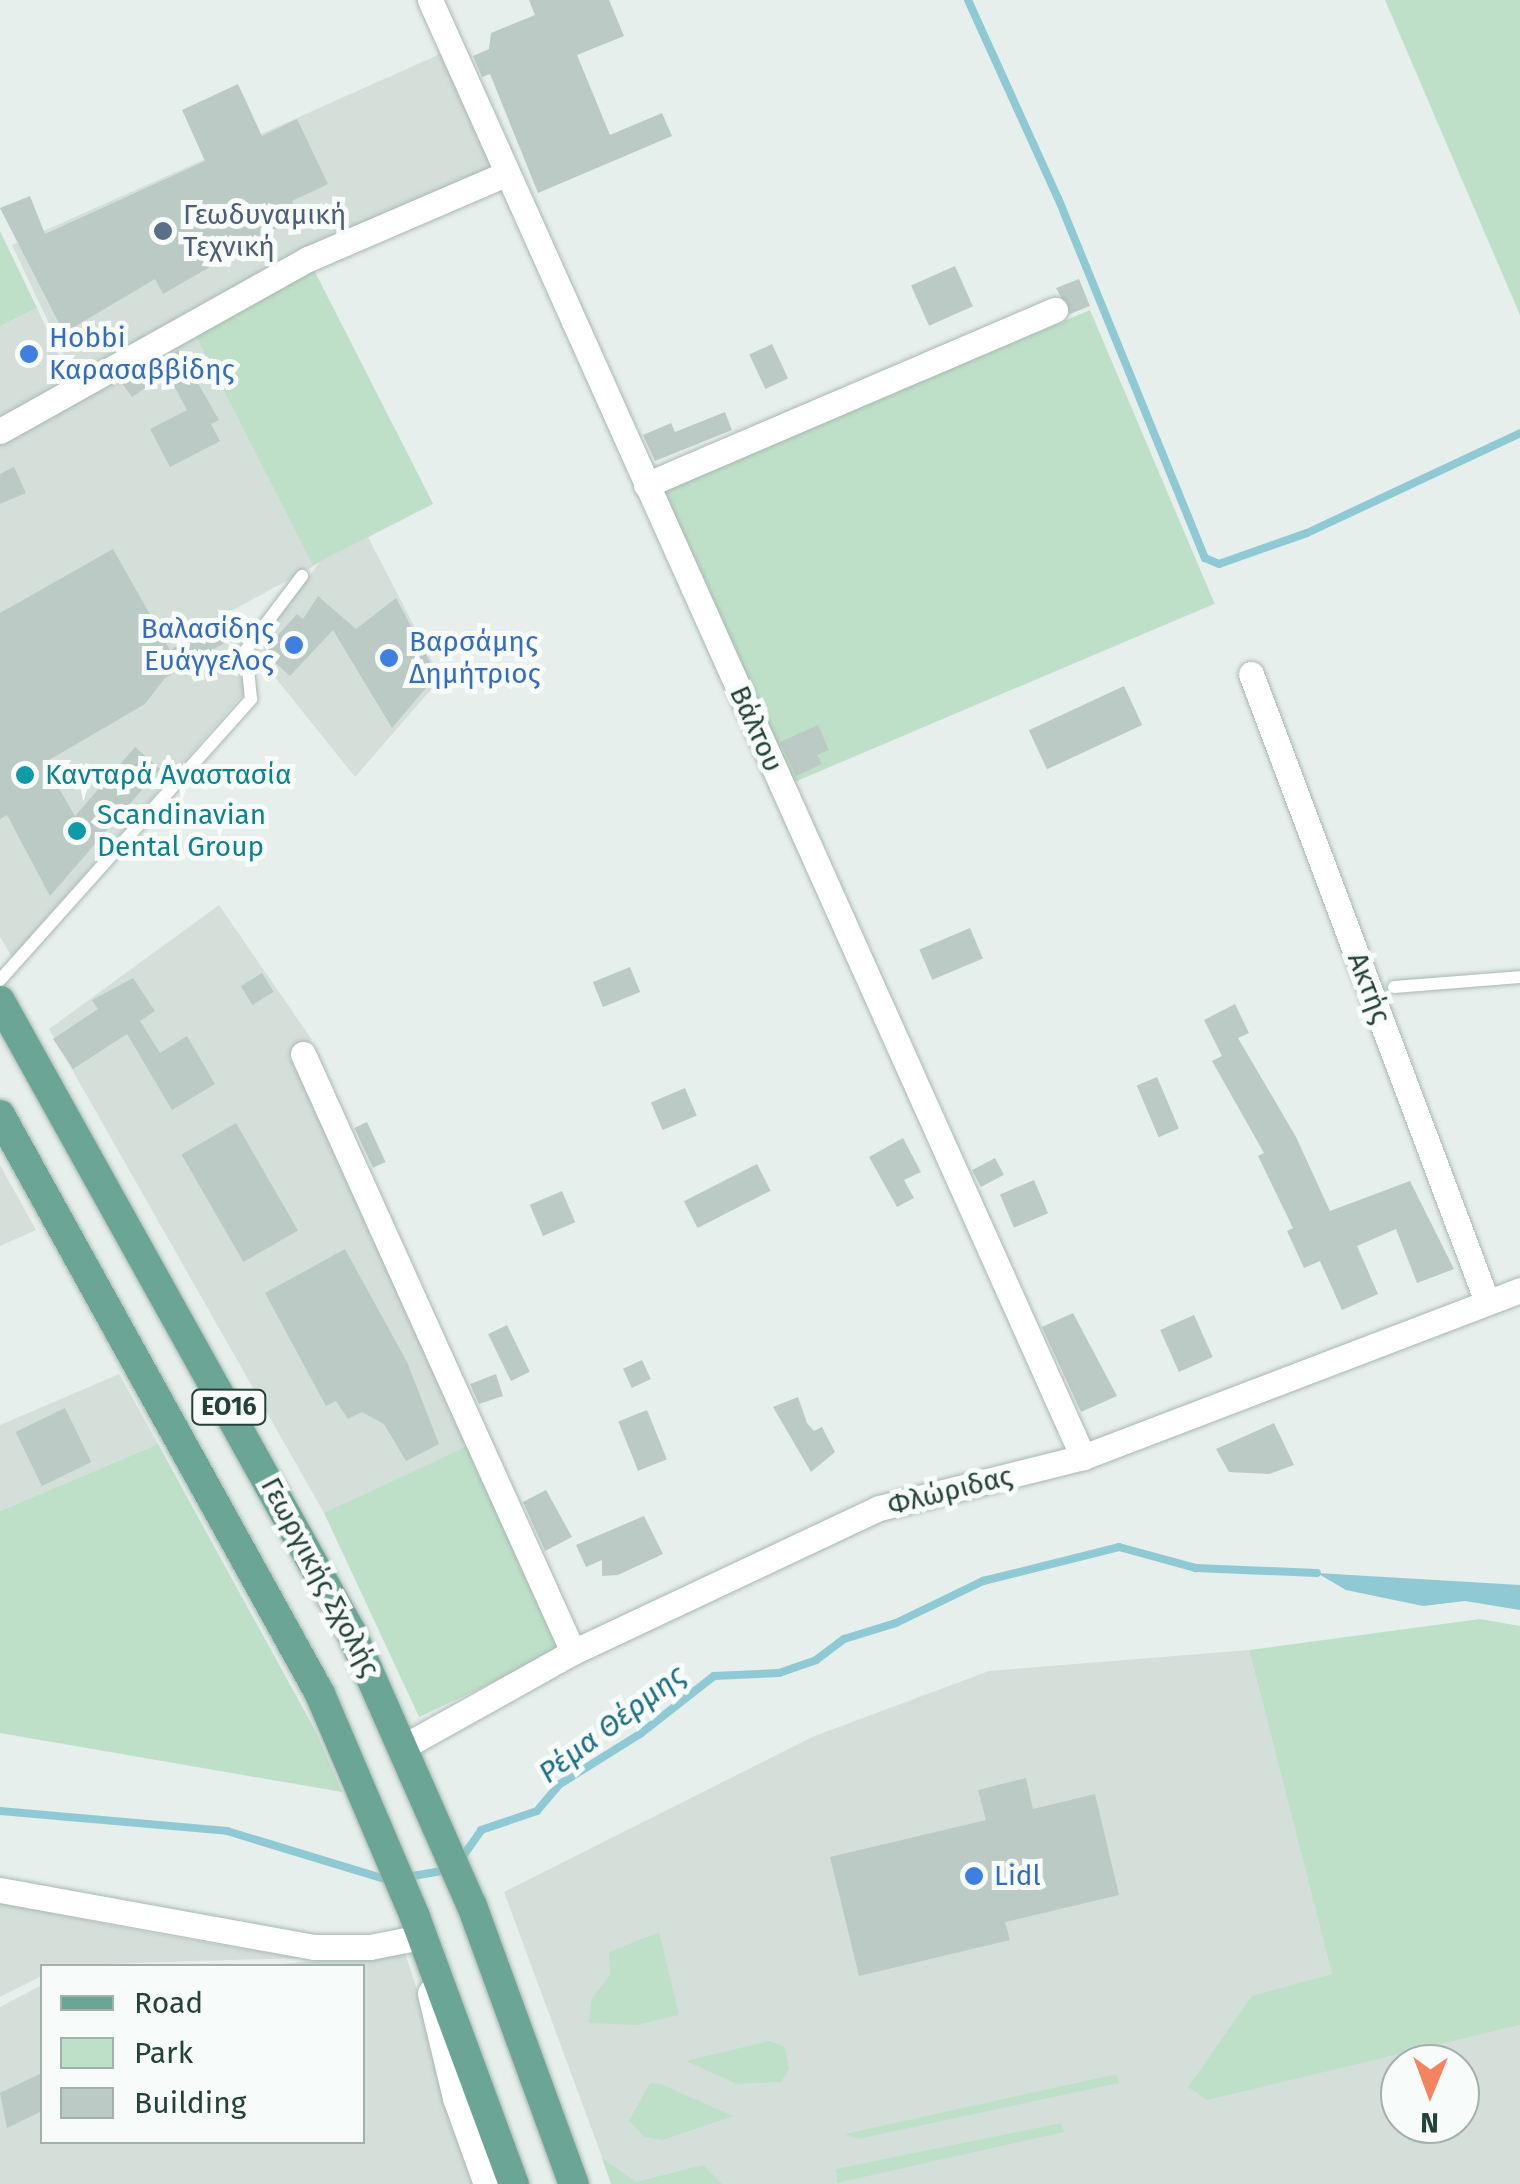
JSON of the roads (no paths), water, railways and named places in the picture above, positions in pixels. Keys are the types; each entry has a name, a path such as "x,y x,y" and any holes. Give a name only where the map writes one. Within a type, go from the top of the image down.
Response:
{"main road":[{"name":"Γεωργικής Σχολής","path":"0,1001 307,1548 404,1747 472,1906 574,2184"},
{"name":"Γεωργικής Σχολής","path":"0,1115 274,1601 370,1806 514,2184"}],"street":[{"name":"Βάλτου","path":"430,0 1083,1458"},
{"path":"0,431 308,259 505,174"},
{"path":"646,484 1055,310"},
{"name":"Ακτής","path":"1251,674 1486,1302"},
{"path":"302,1054 574,1652"},
{"name":"Φλώριδας","path":"404,1747 574,1652 880,1508 1083,1458 1520,1290"},
{"path":"0,1890 314,1947 370,1948 418,1927 458,2098 489,2184"}],"lane":[{"path":"0,980 250,699 246,650 302,576"},
{"path":"1394,988 1520,977"}],"water":[{"path":"1317,1573 1520,1585 1520,1610 1465,1601 1423,1606 1346,1590"}],"waterway":[{"path":"968,0 1058,198 1205,558 1219,564 1307,533 1520,433"},
{"name":"Ρέμα Θέρμης","path":"459,1862 481,1830 537,1811 560,1784 640,1734 714,1676 779,1673 816,1660 844,1639 896,1623 983,1581 1119,1547 1196,1568 1317,1573"},
{"name":"Ρέμα Θέρμης","path":"0,1811 227,1831 388,1880"},
{"name":"Ρέμα Θέρμης","path":"407,1877 447,1870"}],"place":[{"name":"Γεωδυναμική Τεχνική","path":"163,231"},
{"name":"Hobbi Καρασαββίδης","path":"29,354"},
{"name":"Βαλασίδης Ευάγγελος","path":"294,645"},
{"name":"Βαρσάμης Δημήτριος","path":"389,658"},
{"name":"Κανταρά Αναστασία","path":"25,775"},
{"name":"Scandinavian Dental Group","path":"77,831"},
{"name":"Lidl","path":"974,1876"}]}
